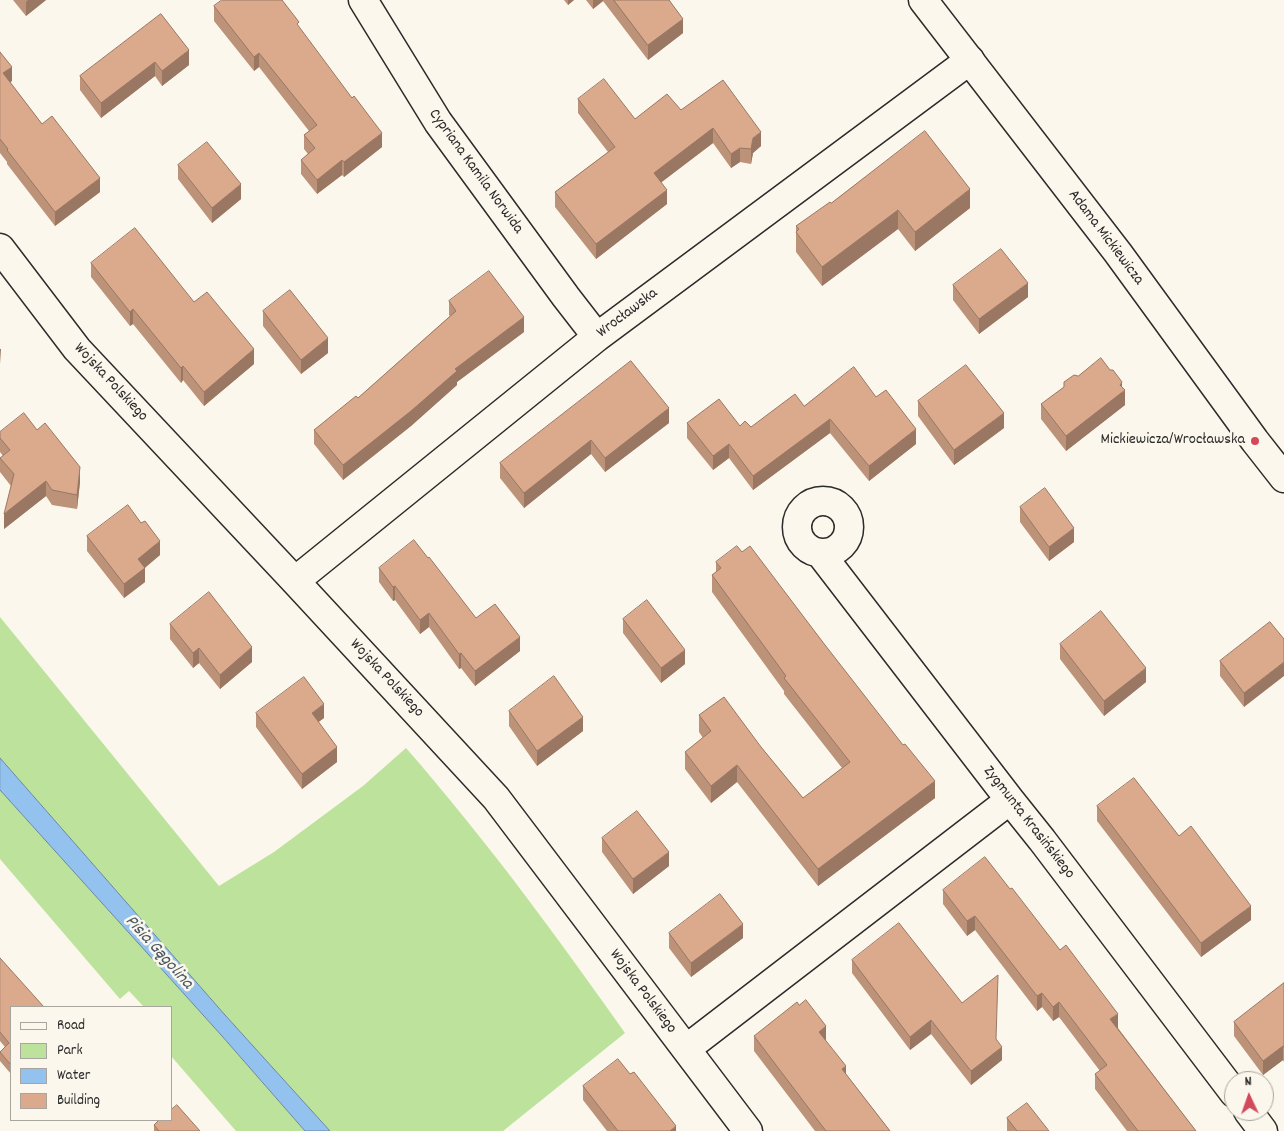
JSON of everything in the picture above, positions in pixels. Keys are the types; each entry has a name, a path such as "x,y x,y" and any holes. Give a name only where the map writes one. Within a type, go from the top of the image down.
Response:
{"street":[{"name":"Cypriana Kamila Norwida","path":"363,0 438,122 566,298 597,337"},
{"name":"Adama Mickiewicza","path":"923,0 1118,253 1284,478"},
{"name":"Wrocławska","path":"295,581 597,337 970,60"},
{"name":"Wojska Polskiego","path":"0,248 77,349 496,798 748,1131"},
{"name":"Zygmunta Krasińskiego","path":"820,553 1042,840 1224,1080"},
{"path":"686,1049 1010,800"}],"green space":[{"path":"0,617 219,886 274,852 363,786 406,748 508,873 625,1033 503,1131 330,1131 225,1015 0,758"},
{"path":"0,790 305,1131 236,1131 172,1057 172,1006 143,1006 129,991 120,999 0,859"}],"water":[{"name":"Pisia Gągolina","path":"0,758 225,1015 330,1131 305,1131 0,790"}],"building":[{"path":"222,0 282,0 299,22 297,24 352,98 354,96 382,133 344,162 342,160 317,180 301,160 315,148 304,135 317,125 259,53 254,57 214,6"},
{"path":"614,0 669,0 683,19 648,45"},
{"path":"161,14 189,50 162,71 155,62 101,103 80,76"},
{"path":"0,52 12,67 3,73 42,124 52,116 100,178 55,212 0,139"},
{"path":"604,79 635,119 667,94 681,110 723,80 761,132 753,138 751,149 740,148 731,154 713,128 654,173 667,190 596,244 555,192 615,147 578,99"},
{"path":"925,131 970,189 915,232 898,210 822,267 796,232 799,229 796,226 831,203"},
{"path":"207,142 241,184 212,208 178,165"},
{"path":"135,228 194,302 207,292 254,349 204,392 183,366 181,368 133,309 130,312 91,263"},
{"path":"1001,249 1028,283 979,319 953,285"},
{"path":"489,271 524,317 455,369 457,371 411,411 343,465 314,430 356,396 358,398 456,311 449,301"},
{"path":"290,290 328,338 301,360 263,311"},
{"path":"1101,358 1122,382 1120,385 1125,390 1066,436 1041,404 1064,387 1064,382 1074,375 1078,376"},
{"path":"631,361 669,408 605,458 591,440 524,493 500,463"},
{"path":"966,365 1004,413 954,450 918,401"},
{"path":"854,367 876,397 886,390 916,429 869,466 830,419 753,476 729,444 713,456 687,423 719,399 740,426 745,421 751,427 795,394 804,406"},
{"path":"24,413 37,430 45,423 80,467 77,495 52,490 46,481 4,514 14,474 0,458 10,450 0,438 0,432"},
{"path":"1045,488 1074,528 1049,547 1020,507"},
{"path":"128,505 141,523 145,521 160,541 138,559 145,568 124,584 87,536"},
{"path":"414,540 476,618 495,604 520,637 475,671 461,653 459,654 429,613 420,620 379,568"},
{"path":"737,546 742,552 750,546 903,745 905,744 935,781 818,869 737,765 711,786 685,752 711,731 699,715 724,697 761,747 803,798 850,762 784,678 786,676 712,575 721,568 716,562"},
{"path":"209,592 252,647 220,675 199,648 193,653 170,624"},
{"path":"647,600 685,650 661,668 623,619"},
{"path":"1101,611 1146,668 1104,701 1060,644"},
{"path":"1270,622 1284,639 1284,662 1244,693 1220,661"},
{"path":"554,676 583,717 537,751 509,711"},
{"path":"304,677 324,704 312,713 337,747 302,774 256,713"},
{"path":"1134,778 1179,836 1191,826 1251,906 1201,943 1097,806"},
{"path":"637,811 669,852 633,879 602,838"},
{"path":"985,857 1010,889 1012,888 1060,950 1066,945 1118,1014 1110,1019 1196,1131 1138,1131 1095,1074 1107,1065 1059,1002 1053,1007 1042,993 1037,996 975,916 967,921 943,890"},
{"path":"720,894 743,924 691,963 669,933"},
{"path":"899,923 962,1003 998,975 996,1039 1002,1047 971,1071 931,1020 910,1037 852,960"},
{"path":"0,958 43,1006 10,1006 10,1064 0,1052 9,1043 0,1032"},
{"path":"1284,983 1284,1047 1263,1061 1234,1022"},
{"path":"806,1000 826,1026 819,1032 846,1066 842,1069 890,1131 826,1131 754,1036 797,1002 799,1005"},
{"path":"618,1059 630,1074 634,1072 676,1126 670,1131 618,1131 583,1086"},
{"path":"1027,1103 1049,1131 1017,1131 1007,1118"},
{"path":"177,1105 200,1131 159,1131 154,1125 158,1121 172,1121 172,1109"}],"place":[{"name":"Mickiewicza/Wrocławska","path":"1255,441"}]}
